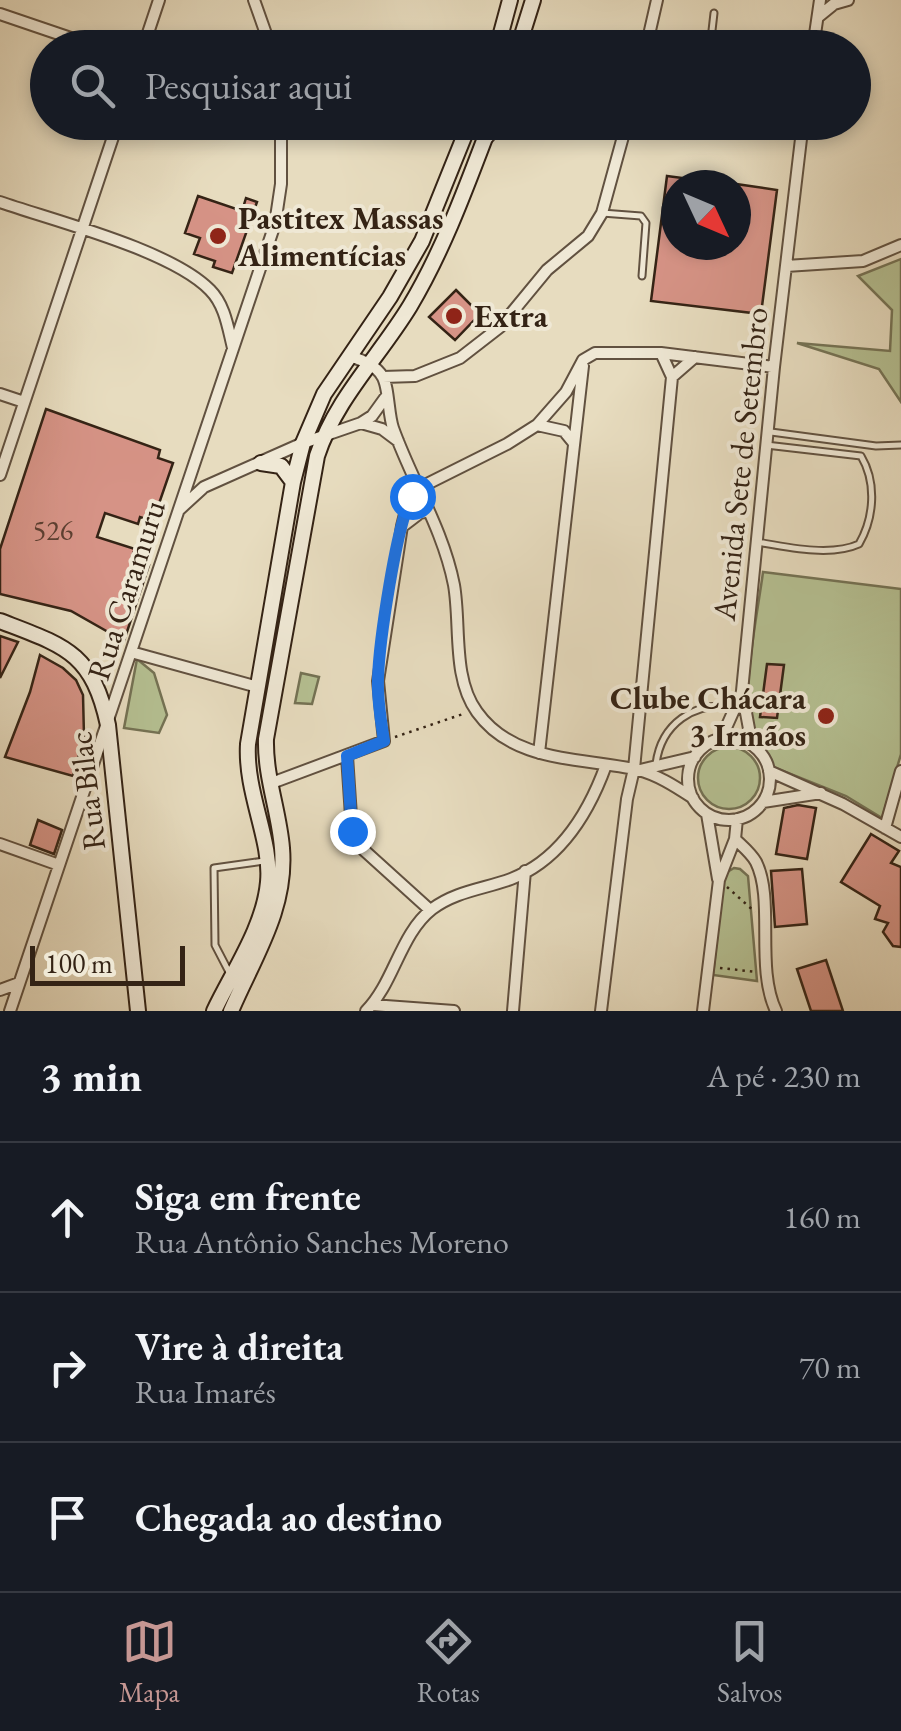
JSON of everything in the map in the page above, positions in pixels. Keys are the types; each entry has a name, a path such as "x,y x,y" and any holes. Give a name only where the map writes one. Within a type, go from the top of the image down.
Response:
{"main road":[{"path":"502,30 510,0"},
{"path":"524,30 533,0"},
{"path":"214,1011 264,903 269,879 246,770 293,482 303,443 324,394 390,297 422,241 463,140"},
{"path":"231,1011 274,919 281,894 282,848 269,784 266,739 318,456 332,416 426,278 484,140"},
{"path":"261,463 281,466 293,482"},
{"name":"Rua Bilac","path":"0,622 74,653 102,697 138,1011"}],"street":[{"path":"149,30 159,0"},
{"path":"254,0 265,30"},
{"path":"650,30 658,0"},
{"path":"815,30 820,0"},
{"path":"817,18 833,2 848,0"},
{"path":"0,14 47,30"},
{"path":"0,474 112,140"},
{"name":"Rua Caramuru","path":"10,1011 275,224 282,184 281,140"},
{"path":"383,377 415,376 460,358 500,326 547,270 588,236 602,213 622,140"},
{"name":"Avenida Sete de Setembro","path":"752,745 742,691 799,140"},
{"path":"0,202 161,258 192,276 213,293 225,316 233,349"},
{"path":"786,266 863,261 901,245"},
{"path":"269,784 384,741 378,680 402,526 407,506 420,488 538,425 566,392 583,360 603,351 661,353 774,367"},
{"path":"602,1011 626,799 636,770 672,377 661,353"},
{"path":"350,356 369,364 383,377 398,442 444,545 454,585 464,679 474,710 513,744 539,753 636,770 695,757 721,740 752,745 769,771 768,792 763,802 748,816 738,819 707,814"},
{"path":"672,377 696,357"},
{"path":"539,753 583,360"},
{"path":"0,394 24,402"},
{"path":"179,510 204,487 303,443 360,423 372,416 386,397"},
{"path":"360,423 382,429 398,442"},
{"path":"538,425 564,430 574,443"},
{"name":"Rua Caramuru","path":"194,469 204,487"},
{"path":"402,526 430,511"},
{"path":"131,652 258,687"},
{"name":"Avenida Sete de Setembro","path":"721,740 742,691"},
{"path":"347,756 356,842 430,910"},
{"path":"693,798 688,777 695,757"},
{"path":"454,1011 369,1008 430,910 452,897 513,878 549,856 588,809 606,766"},
{"path":"636,770 693,798 707,814 718,880"},
{"path":"769,771 901,837"},
{"path":"885,828 901,772"},
{"path":"763,802 821,794"},
{"path":"703,1011 718,880 735,839 738,819"},
{"path":"735,839 755,859 761,876 766,973 776,1011"},
{"path":"0,844 59,865"},
{"path":"513,1011 525,871"},
{"path":"0,990 19,983"}],"lane":[{"path":"712,30 714,13"},
{"path":"482,145 487,140"},
{"path":"602,213 634,214 646,223 642,276"},
{"path":"768,432 901,446"},
{"path":"757,542 821,550 852,548 859,544 872,512 868,471 861,456 766,445"},
{"path":"656,767 668,732 686,714 710,706 735,707"},
{"path":"232,974 223,966 215,945 214,868 266,861"}],"path":[{"path":"384,741 474,710"},
{"path":"718,880 764,919"},
{"path":"708,967 766,973"}],"green space":[{"path":"901,259 901,402 879,369 797,343 890,351 892,310 858,276"},
{"name":"Clube Chácara 3 Irmãos","path":"763,572 901,589 901,754 882,818 846,796 773,767 755,742 750,726 748,683"},
{"path":"137,659 154,673 167,715 159,733 124,728"},
{"path":"301,673 319,677 312,704 295,703"},
{"path":"729,747 751,756 760,778 751,800 729,809 707,800 698,778 707,756"},
{"path":"734,868 748,876 757,981 713,975 724,874"}],"building":[{"path":"751,186 777,190 761,314 651,301 661,223 661,260 751,260"},
{"name":"Pastitex Massas Alimentícias","path":"198,196 242,211 246,198 257,202 232,273 213,267 215,261 194,254 200,238 185,233"},
{"name":"Extra","path":"456,290 480,314 455,340 429,317"},
{"path":"46,409 160,450 158,458 173,463 153,521 140,517 138,524 105,513 97,537 135,549 132,556 149,565 124,641 71,611 0,594 0,549"},
{"path":"0,636 18,642 0,678"},
{"path":"40,655 76,680 83,695 84,736 73,776 5,757"},
{"path":"767,664 784,665 777,718 760,717"},
{"path":"784,808 816,808 807,859 776,854"},
{"path":"38,820 62,830 54,854 30,845"},
{"path":"871,834 899,851 891,863 901,867 901,947 893,946 883,932 888,923 875,919 880,906 841,882"},
{"path":"802,869 807,924 775,927 771,871"},
{"path":"826,960 843,1011 811,1011 797,969"}],"place":[{"name":"Pastitex Massas Alimentícias","path":"218,236"},
{"name":"Extra","path":"454,316"},
{"name":"Clube Chácara 3 Irmãos","path":"826,716"}],"route":[{"path":"352,831 347,756 384,741 378,680 380,654 402,526 412,496"}]}
